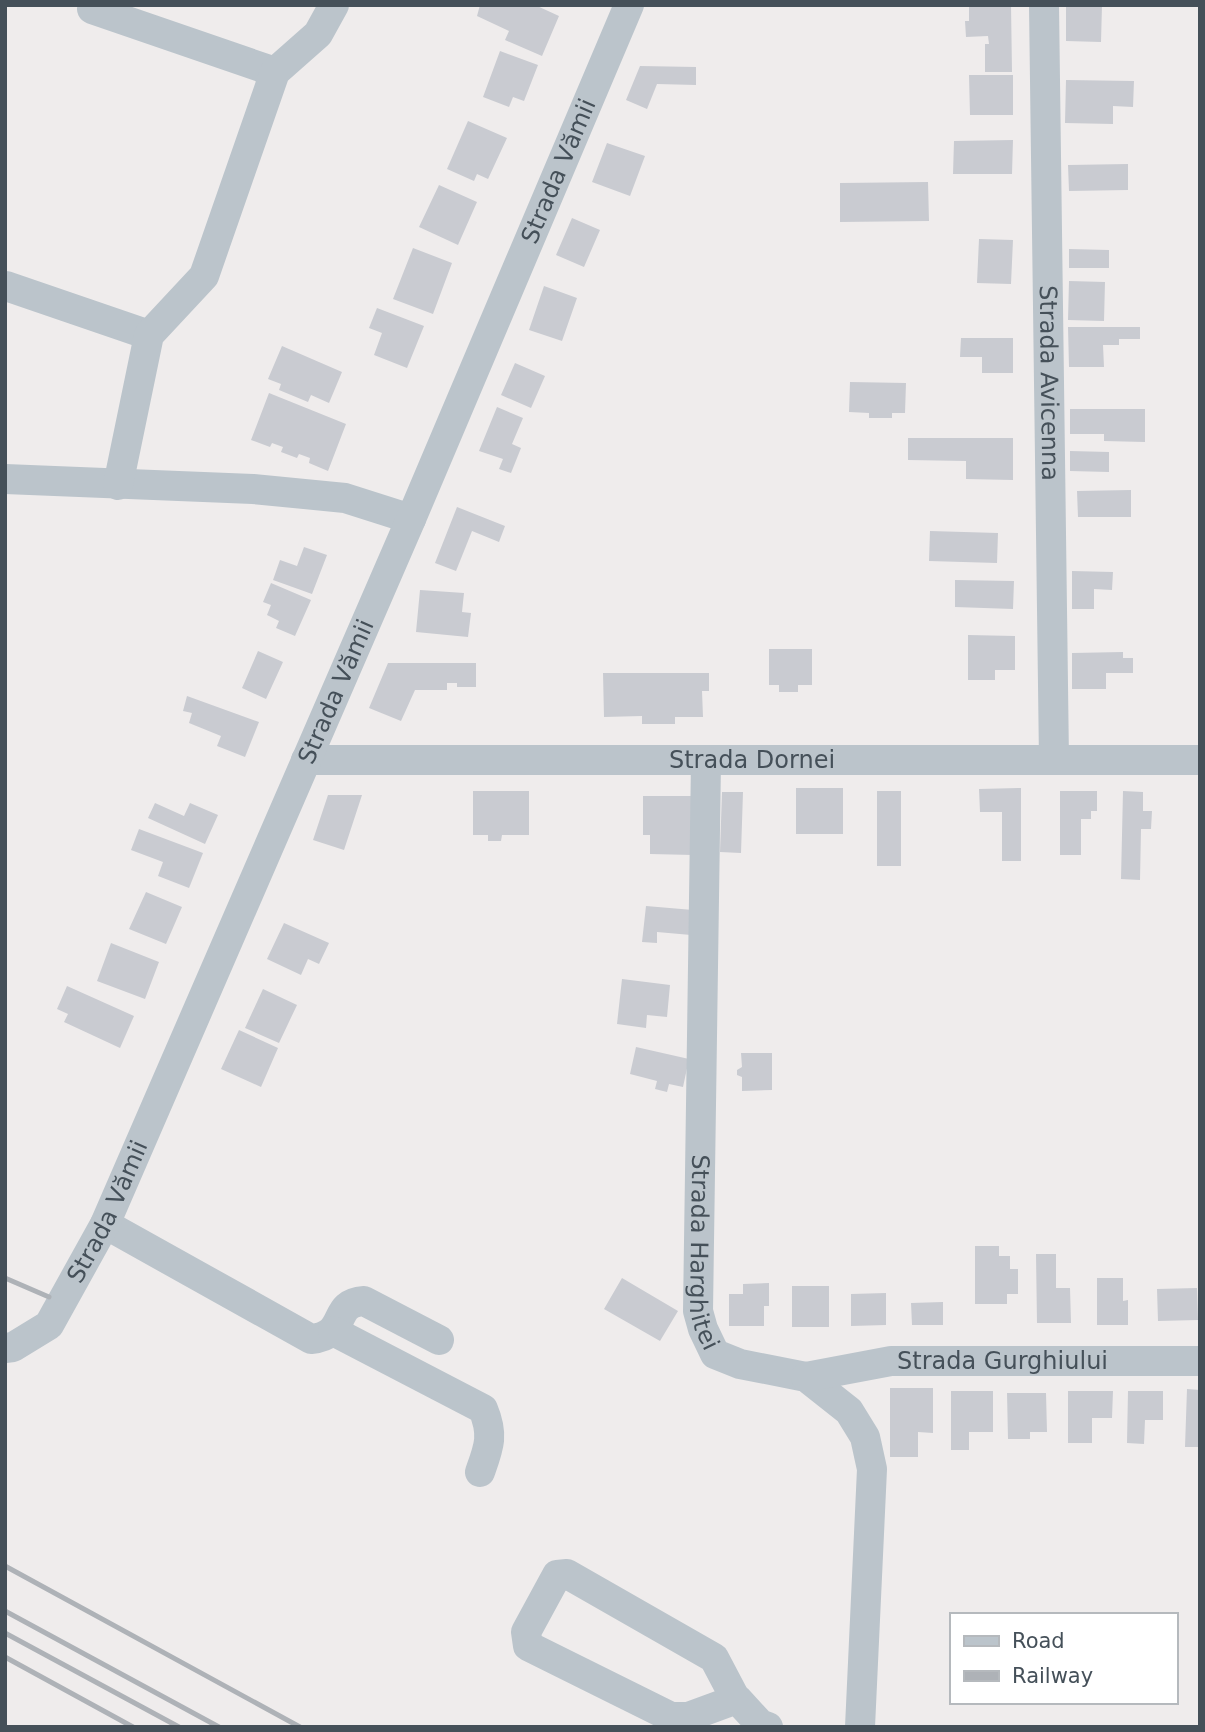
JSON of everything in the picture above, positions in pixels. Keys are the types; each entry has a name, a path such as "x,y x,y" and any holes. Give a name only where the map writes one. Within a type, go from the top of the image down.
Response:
{"street":[{"path":"118,485 149,335 204,276 275,72 318,34 334,5"},
{"name":"Strada Vămii","path":"5,1348 13,1348 49,1325 105,1224 411,519 629,5"},
{"name":"Strada Avicenna","path":"1044,5 1054,760"},
{"path":"92,9 275,72"},
{"path":"6,286 149,335"},
{"path":"5,479 253,489 345,498 411,519"},
{"name":"Strada Dornei","path":"306,760 1200,760"},
{"name":"Strada Harghitei","path":"706,761 698,1311 715,1354 740,1364 806,1377 849,1411 865,1437 872,1469 860,1727"},
{"path":"105,1224 311,1339 325,1337 333,1331 346,1306 354,1301 363,1301 439,1340"},
{"path":"333,1331 483,1409 489,1424 490,1443 480,1472"},
{"name":"Strada Gurghiului","path":"806,1377 891,1361 1200,1361"},
{"path":"737,1699 688,1717 671,1717 528,1646 526,1632 557,1575 566,1574 714,1658 737,1699 760,1724 768,1727"}],"building":[{"path":"480,5 535,5 559,16 542,56 505,40 509,31 477,16"},
{"path":"969,5 1011,5 1012,72 985,72 985,44 989,44 988,36 966,37 965,21 969,21"},
{"path":"1066,5 1102,5 1101,42 1066,41"},
{"path":"500,51 538,65 524,101 513,97 509,107 483,97"},
{"path":"640,66 696,67 696,85 657,84 647,109 626,100"},
{"path":"969,75 1013,75 1013,115 970,115"},
{"path":"1066,80 1134,81 1133,107 1113,106 1113,124 1065,123"},
{"path":"468,121 507,138 488,179 477,174 474,181 447,169"},
{"path":"1013,140 1012,174 953,174 954,141"},
{"path":"607,143 645,156 630,196 592,182"},
{"path":"1128,164 1128,190 1069,191 1068,165"},
{"path":"928,182 929,221 840,222 840,183"},
{"path":"439,185 477,202 458,245 419,227"},
{"path":"572,218 600,230 584,267 556,255"},
{"path":"979,239 1013,240 1011,284 977,283"},
{"path":"413,248 452,263 433,314 393,299"},
{"path":"1069,249 1109,250 1109,268 1069,268"},
{"path":"1069,281 1105,282 1104,321 1068,320"},
{"path":"544,286 577,298 562,341 529,330"},
{"path":"377,308 424,326 407,368 374,355 382,333 369,328"},
{"path":"1068,327 1140,327 1140,339 1119,339 1119,345 1103,345 1104,367 1069,367"},
{"path":"961,338 1013,338 1013,373 982,373 982,357 960,357"},
{"path":"282,346 342,372 329,403 311,395 308,402 279,390 281,384 268,379"},
{"path":"515,363 545,376 531,408 501,395"},
{"path":"850,382 906,383 905,413 892,413 892,418 869,418 869,413 849,412"},
{"path":"269,393 346,424 328,471 309,463 310,458 299,454 297,458 281,452 283,447 272,443 270,447 251,440"},
{"path":"497,407 523,418 512,444 521,448 511,473 499,469 503,459 479,451"},
{"path":"1070,409 1145,409 1145,442 1104,441 1104,434 1070,434"},
{"path":"908,438 1013,438 1013,480 966,479 966,461 908,460"},
{"path":"1070,451 1109,452 1109,472 1070,471"},
{"path":"1131,490 1131,517 1078,517 1077,491"},
{"path":"457,507 505,526 499,542 472,531 456,571 435,563"},
{"path":"930,531 998,533 997,563 929,561"},
{"path":"304,547 327,555 312,594 273,580 280,560 297,566"},
{"path":"1072,571 1113,572 1112,590 1094,589 1094,609 1072,609"},
{"path":"955,580 1014,581 1013,609 955,607"},
{"path":"271,583 311,600 295,636 276,628 279,621 267,615 271,605 263,602"},
{"path":"420,590 464,593 462,612 471,613 468,637 416,632"},
{"path":"968,635 1015,636 1015,670 995,670 995,680 968,680"},
{"path":"769,649 812,649 812,685 798,685 798,692 779,692 779,685 769,685"},
{"path":"258,651 283,662 266,699 242,688"},
{"path":"1123,652 1123,658 1133,658 1133,673 1106,673 1106,689 1072,689 1072,653"},
{"path":"388,663 476,663 476,687 457,687 457,683 447,683 447,690 415,690 401,721 369,708"},
{"path":"603,673 709,673 709,691 702,691 703,717 675,717 675,724 642,724 642,716 604,717"},
{"path":"187,696 259,722 245,757 217,746 221,736 189,723 192,713 183,711"},
{"path":"796,788 843,788 843,834 796,834"},
{"path":"1021,788 1021,861 1002,861 1002,812 980,812 979,789"},
{"path":"473,791 529,791 529,835 502,835 501,841 488,841 488,835 473,835"},
{"path":"877,791 901,791 901,866 877,866"},
{"path":"1060,791 1097,791 1097,811 1091,811 1091,819 1081,819 1081,855 1060,855"},
{"path":"1123,791 1143,792 1143,811 1152,811 1151,829 1141,829 1140,880 1121,879"},
{"path":"722,792 743,792 741,853 720,852"},
{"path":"328,795 362,795 344,850 313,840"},
{"path":"643,796 695,796 693,855 650,854 650,835 643,835"},
{"path":"155,803 184,816 190,803 218,815 205,844 148,818"},
{"path":"139,829 203,853 189,888 158,876 163,862 131,850"},
{"path":"146,892 182,907 166,944 129,929"},
{"path":"646,906 693,910 691,935 657,932 657,943 642,942"},
{"path":"284,923 329,943 319,964 308,959 301,975 267,959"},
{"path":"111,943 159,962 145,999 97,981"},
{"path":"622,979 670,985 667,1017 647,1015 646,1028 617,1024"},
{"path":"67,986 134,1016 120,1048 64,1022 68,1014 57,1009"},
{"path":"263,989 297,1005 279,1043 245,1028"},
{"path":"239,1030 278,1048 261,1087 221,1069"},
{"path":"636,1047 689,1059 683,1087 669,1084 667,1092 655,1089 657,1081 630,1074"},
{"path":"741,1053 772,1053 772,1090 742,1091 742,1077 737,1075 737,1070 742,1067"},
{"path":"975,1246 999,1246 999,1256 1010,1256 1010,1269 1018,1269 1018,1294 1007,1294 1007,1304 975,1304"},
{"path":"1036,1254 1056,1254 1056,1288 1070,1288 1071,1323 1037,1323"},
{"path":"622,1278 678,1311 660,1341 604,1309"},
{"path":"1097,1278 1123,1278 1123,1301 1128,1300 1128,1325 1097,1325"},
{"path":"769,1283 769,1306 764,1306 764,1326 729,1326 729,1294 743,1294 743,1284"},
{"path":"792,1286 829,1286 829,1327 792,1327"},
{"path":"1197,1288 1198,1320 1158,1321 1157,1289"},
{"path":"886,1293 886,1325 851,1326 851,1294"},
{"path":"943,1302 943,1325 912,1325 911,1303"},
{"path":"890,1388 933,1388 933,1433 918,1432 918,1457 890,1457"},
{"path":"1187,1389 1200,1390 1200,1447 1185,1447"},
{"path":"951,1391 993,1391 993,1432 969,1432 969,1450 951,1450"},
{"path":"1068,1391 1113,1391 1112,1418 1092,1418 1092,1443 1068,1443"},
{"path":"1128,1391 1163,1391 1163,1420 1145,1420 1144,1444 1127,1443"},
{"path":"1007,1393 1046,1393 1047,1432 1030,1432 1030,1439 1008,1439"}],"railway":[{"path":"5,1278 49,1297"},
{"path":"5,1566 300,1727"},
{"path":"5,1611 219,1727"},
{"path":"5,1633 179,1727"},
{"path":"5,1657 133,1727"}]}
